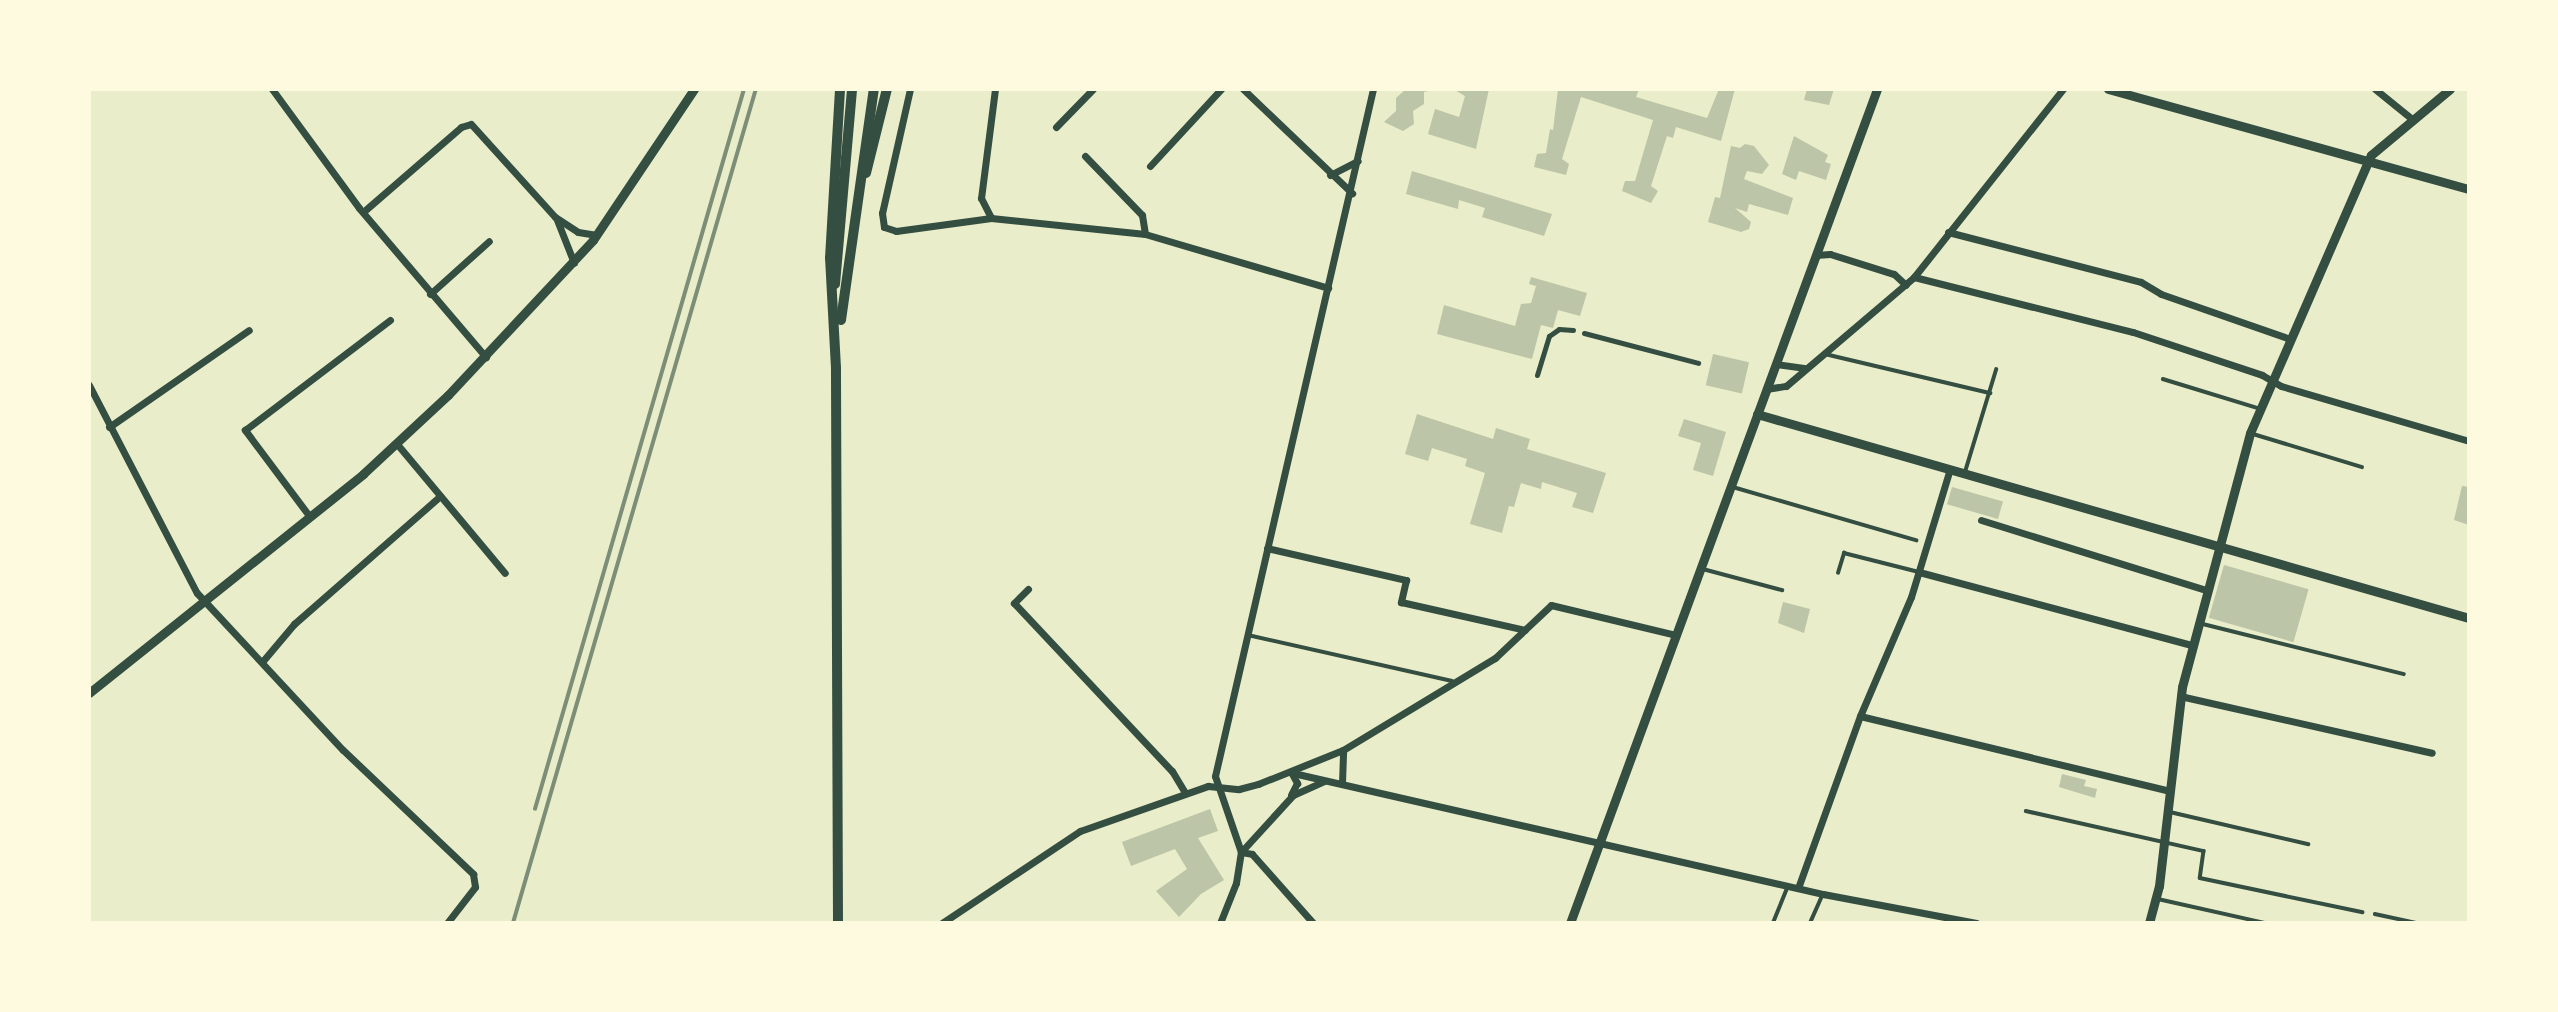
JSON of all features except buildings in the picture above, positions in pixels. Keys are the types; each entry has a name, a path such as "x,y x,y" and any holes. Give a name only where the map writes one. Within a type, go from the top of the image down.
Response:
{"main road":[{"path":"839,922 837,444 835,295 830,236 840,89"},
{"path":"835,295 852,89"},
{"path":"836,368 852,231 874,89"},
{"path":"852,231 887,89"}],"street":[{"path":"272,89 363,212 486,357"},
{"path":"910,89 882,213 884,227 896,231 991,218 1145,234 1328,288"},
{"path":"991,218 981,198 995,89"},
{"path":"1056,127 1093,89"},
{"path":"1150,166 1221,89"},
{"path":"1243,89 1352,193"},
{"path":"1220,923 1236,883 1241,852 1215,776 1352,193 1373,89"},
{"path":"1570,923 1877,89"},
{"path":"1766,389 1786,386 1914,277 2063,89"},
{"path":"2108,89 2469,190"},
{"path":"2375,89 2412,119"},
{"path":"2149,923 2157,899 2180,696 2217,546 2250,432 2376,148 2450,89"},
{"path":"89,693 205,602 397,444 486,357 574,264 597,235 689,92"},
{"path":"363,212 461,127 471,124 555,217 578,232 597,235"},
{"path":"1085,156 1144,217 1145,234"},
{"path":"1330,174 1359,161"},
{"path":"555,217 574,264"},
{"path":"1948,232 2141,282 2161,294 2290,339"},
{"path":"430,294 489,241"},
{"path":"1816,255 1830,254 1894,274 1906,285"},
{"path":"1914,277 2133,332 2272,380 2469,441"},
{"path":"310,517 245,430 390,320"},
{"path":"1536,375 1549,336 1559,329 1573,330"},
{"path":"110,427 250,330"},
{"path":"1584,333 1698,363"},
{"path":"1776,364 1794,370 1808,366"},
{"path":"89,385 169,545 205,602 343,750 473,874 472,892 447,923"},
{"path":"1757,414 2469,618"},
{"path":"397,444 505,573"},
{"path":"1798,888 1860,716 1919,572 1950,469"},
{"path":"262,662 294,624 440,496"},
{"path":"1981,520 2206,590"},
{"path":"1268,548 1406,580 1401,602 1525,630"},
{"path":"1919,572 2192,645"},
{"path":"1028,589 1014,603 1171,771 1185,793"},
{"path":"942,923 1073,835 1185,793 1217,785 1239,789 1343,750 1495,659 1549,606 1556,604 1676,635"},
{"path":"2180,696 2432,753"},
{"path":"1860,716 2169,791"},
{"path":"1342,783 1343,750"},
{"path":"1290,772 1823,894 1976,923"},
{"path":"1241,852 1289,799 1297,783 1290,772"},
{"path":"1289,799 1328,780"},
{"path":"1241,852 1252,854 1313,923"}],"lane":[{"path":"1823,353 1990,393"},
{"path":"1965,474 1996,370"},
{"path":"2163,379 2259,409"},
{"path":"2250,432 2362,467"},
{"path":"1731,486 1916,540"},
{"path":"1838,573 1844,553 1919,572"},
{"path":"1700,568 1782,590"},
{"path":"2197,622 2404,674"},
{"path":"1248,634 1458,682"},
{"path":"2026,811 2204,851 2200,878 2362,912"},
{"path":"2167,811 2308,844"},
{"path":"1773,923 1788,886"},
{"path":"1810,923 1823,894"},
{"path":"2157,899 2265,923"},
{"path":"2375,914 2417,923"}],"railway":[{"path":"535,809 744,89"},
{"path":"513,923 756,89"}]}
